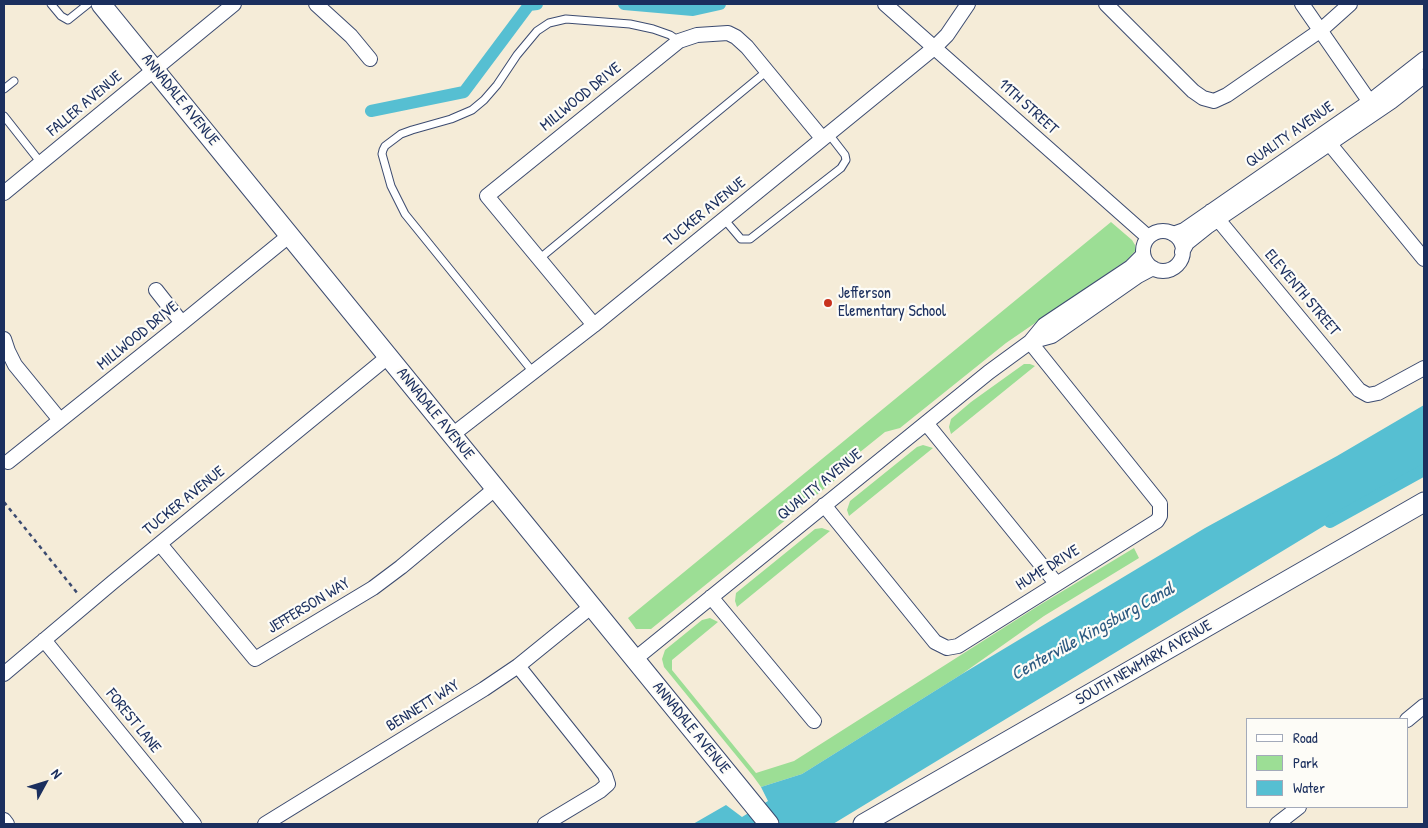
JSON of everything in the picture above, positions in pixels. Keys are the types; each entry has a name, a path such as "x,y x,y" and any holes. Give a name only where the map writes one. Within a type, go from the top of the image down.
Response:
{"street":[{"name":"ANNADALE AVENUE","path":"101,4 769,824"},
{"name":"FALLER AVENUE","path":"4,193 234,4"},
{"path":"316,4 351,36 370,59"},
{"name":"11TH STREET","path":"885,4 1148,237"},
{"name":"TUCKER AVENUE","path":"452,435 594,325 934,48 947,35 968,4"},
{"path":"1106,4 1193,91 1203,98 1214,101 1227,95 1321,30 1350,4"},
{"path":"1302,4 1373,107"},
{"name":"MILLWOOD DRIVE","path":"594,325 487,196 679,41 697,35 728,33 736,36 825,136"},
{"name":"QUALITY AVENUE","path":"1373,107 1424,59"},
{"name":"QUALITY AVENUE","path":"1172,234 1215,215 1373,107 1424,76"},
{"path":"1326,139 1424,259"},
{"name":"QUALITY AVENUE","path":"1182,252 1187,243 1215,215"},
{"name":"ELEVENTH STREET","path":"1215,215 1359,390 1368,396 1378,393 1424,368"},
{"path":"1164,231 1172,234 1179,240 1182,252 1179,262 1170,270 1164,271 1153,268 1143,255 1143,249 1148,237 1164,231"},
{"name":"MILLWOOD DRIVE","path":"8,462 290,235"},
{"name":"QUALITY AVENUE","path":"635,659 988,372 1030,342 1044,325 1131,267 1143,255"},
{"name":"QUALITY AVENUE","path":"1030,342 1052,336 1138,276 1153,268"},
{"path":"156,290 182,323"},
{"path":"4,340 15,365 60,420"},
{"name":"HUME DRIVE","path":"824,504 935,642 947,648 958,646 1157,521 1161,511 1160,504 1030,342"},
{"name":"TUCKER AVENUE","path":"4,674 388,356"},
{"path":"926,423 1056,583"},
{"name":"JEFFERSON WAY","path":"160,544 255,659 374,588 496,488"},
{"name":"SOUTH NEWMARK AVENUE","path":"863,824 1424,502"},
{"path":"711,597 814,721"},
{"name":"BENNETT WAY","path":"265,824 443,716 518,666 592,606"},
{"name":"FOREST LANE","path":"44,640 194,824"},
{"path":"518,666 605,775 608,784 600,791 544,824"},
{"path":"1408,719 1424,706"},
{"path":"1277,824 1298,808"},
{"path":"4,820 7,824"}],"lane":[{"path":"51,4 61,16 68,20 88,4"},
{"path":"533,372 405,214 390,186 382,150 401,134 451,119 472,110 497,85 517,55 537,31 549,22 566,19 630,24 653,29 670,35 679,41"},
{"path":"539,258 767,71"},
{"path":"4,89 14,81"},
{"path":"4,116 41,163"},
{"path":"724,219 740,239 750,240 841,168 846,160 845,155 825,136"}],"path":[{"path":"4,502 87,605"}],"green space":[{"path":"1111,222 1132,240 1135,245 1136,250 1127,260 1006,343 900,428 885,432 844,465 835,480 651,629 636,629 628,618"},
{"path":"1024,364 1035,366 951,434 949,427 951,419 971,402"},
{"path":"923,445 933,448 849,516 847,510 850,501 917,447"},
{"path":"822,528 830,531 737,607 735,601 736,593 815,529"},
{"path":"1134,548 1139,558 1044,616 962,674 802,774 761,787 664,667 662,659 665,650 702,620 710,618 718,622 672,660 672,670 756,773 794,761 1038,606"}],"water":[{"path":"1424,405 1424,469 1378,493 833,824 693,824 726,805 742,817 768,801 761,787 802,774 962,674 1205,528 1337,456"}],"waterway":[{"path":"371,111 464,92 529,5 537,4"},
{"path":"624,4 693,10 720,4"},
{"name":"Centerville Kingsburg Canal","path":"1330,522 1424,470"}],"place":[{"name":"Jefferson Elementary School","path":"828,303"}]}
